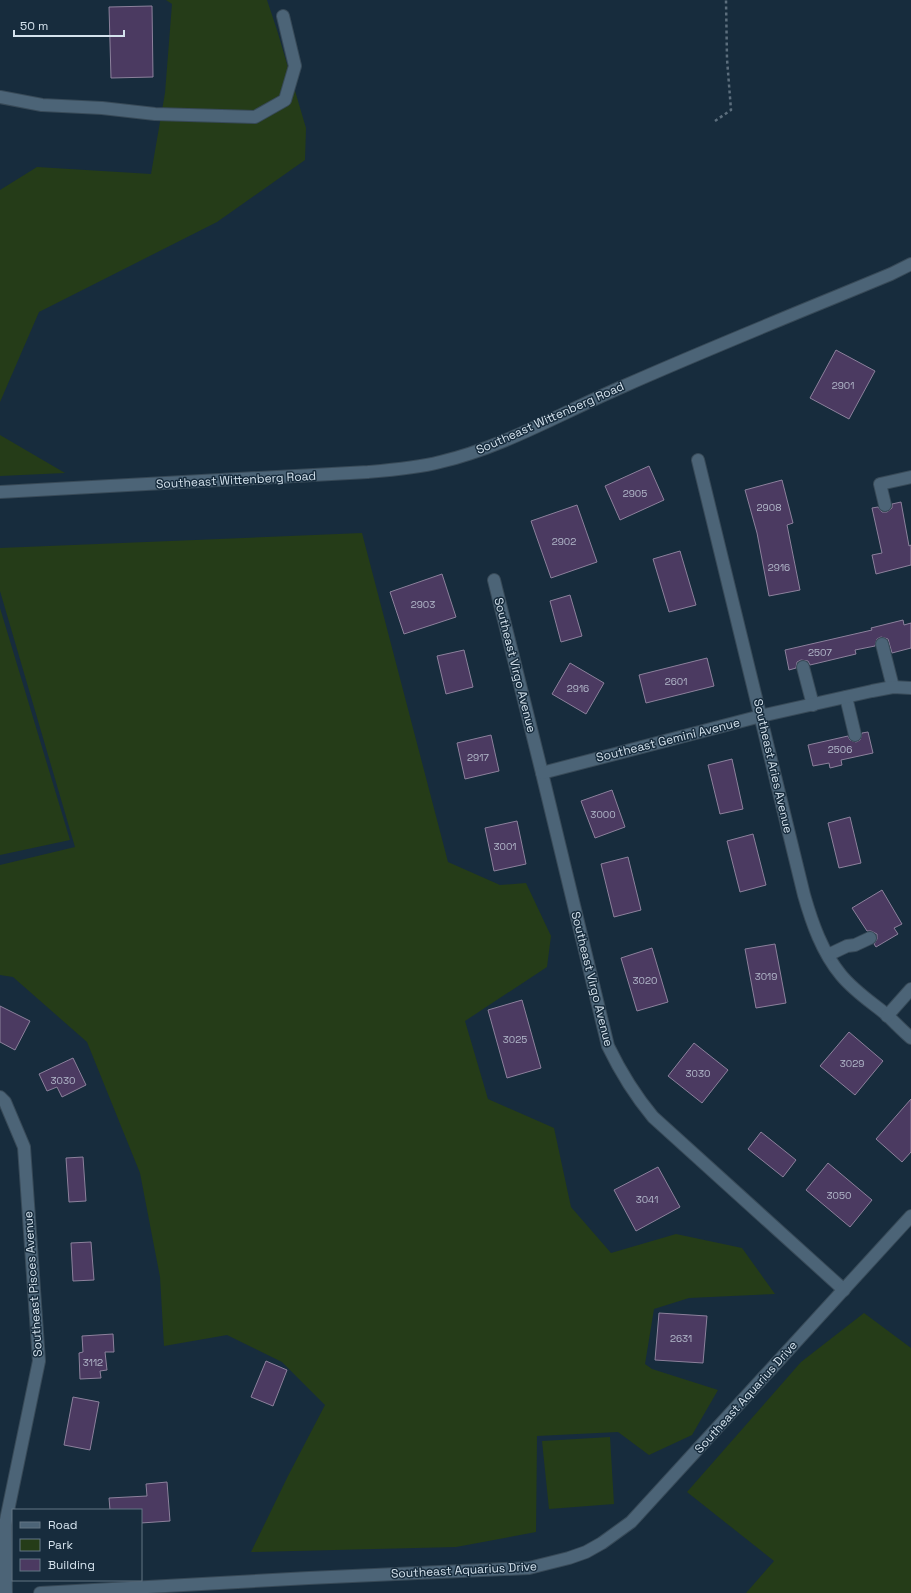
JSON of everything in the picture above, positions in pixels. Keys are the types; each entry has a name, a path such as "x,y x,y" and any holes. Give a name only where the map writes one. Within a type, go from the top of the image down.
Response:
{"street":[{"path":"0,97 42,105 102,108 155,114 255,117 285,100 295,66 283,16"},
{"name":"Southeast Wittenberg Road","path":"0,492 368,472 409,468 440,462 469,454 511,438 624,386 891,274 911,264"},
{"name":"Southeast Aries Avenue","path":"698,460 804,895 813,926 828,955 841,974 855,989 911,1038"},
{"path":"885,505 880,484 911,477"},
{"name":"Southeast Virgo Avenue","path":"494,580 608,1046 622,1075 653,1117 844,1290"},
{"path":"882,644 893,687"},
{"path":"803,667 813,704"},
{"name":"Southeast Gemini Avenue","path":"542,773 761,716 813,704 893,687 911,688"},
{"path":"846,697 855,735"},
{"path":"828,955 847,946 855,945 870,938"},
{"path":"887,1016 911,989"},
{"name":"Southeast Pisces Avenue","path":"0,1097 6,1102 24,1147 39,1361 5,1525 6,1593"},
{"name":"Southeast Aquarius Drive","path":"40,1593 309,1578 529,1568 569,1558 602,1543 631,1522 911,1216"}],"path":[{"path":"715,121 732,110 727,59 726,0"}],"green space":[{"path":"166,0 267,0 306,128 305,160 217,222 39,312 0,402 0,190 37,167 151,174 165,93 172,4"},
{"path":"0,435 65,473 0,476"},
{"path":"362,533 448,862 500,885 526,883 551,936 547,967 465,1021 488,1099 554,1128 571,1207 611,1253 676,1234 742,1248 775,1294 689,1298 654,1309 645,1364 652,1369 718,1390 692,1435 649,1455 618,1432 537,1436 536,1532 456,1547 251,1552 325,1405 282,1362 227,1335 164,1346 160,1277 140,1173 87,1042 13,977 0,975 0,865 75,847 0,591 0,548"},
{"path":"0,608 70,840 0,855"},
{"path":"864,1313 911,1348 911,1593 746,1593 774,1561 687,1492 801,1362"},
{"path":"610,1437 614,1504 549,1509 542,1441"}],"building":[{"path":"152,6 153,77 111,78 109,7"},
{"path":"836,350 875,371 849,419 810,398"},
{"path":"649,466 664,500 620,520 605,486"},
{"path":"782,480 793,523 787,525 800,590 769,596 757,533 745,490"},
{"path":"901,502 909,546 911,545 911,565 876,574 872,555 882,553 872,508 878,507 882,512 887,512 892,508 892,504"},
{"path":"577,505 597,562 551,578 531,521"},
{"path":"680,551 696,605 669,612 653,559"},
{"path":"442,574 456,617 404,634 390,592"},
{"path":"570,595 582,636 561,642 550,601"},
{"path":"903,620 904,625 911,623 911,648 892,653 888,639 881,637 877,639 875,646 855,650 856,654 810,665 808,661 801,660 797,662 796,668 789,670 785,650 872,630 871,628"},
{"path":"464,650 473,687 446,694 437,656"},
{"path":"707,658 714,686 646,703 639,675"},
{"path":"570,663 604,683 586,714 552,694"},
{"path":"868,732 873,753 841,760 842,765 830,768 829,763 813,766 808,745 848,736 850,740 856,742 860,740 862,733"},
{"path":"491,735 499,771 465,779 457,743"},
{"path":"732,759 743,809 720,814 708,765"},
{"path":"612,790 625,827 595,838 581,801"},
{"path":"850,817 861,863 839,868 828,823"},
{"path":"517,821 526,864 494,871 485,828"},
{"path":"753,834 766,885 740,892 727,841"},
{"path":"628,857 641,910 614,917 601,864"},
{"path":"882,890 902,924 894,928 898,934 876,947 874,944 877,939 877,934 867,931 852,908"},
{"path":"775,944 786,1003 756,1008 745,949"},
{"path":"652,948 668,1002 637,1011 621,958"},
{"path":"522,1000 541,1068 507,1078 488,1010"},
{"path":"0,1006 30,1021 15,1050 0,1042"},
{"path":"849,1032 883,1061 855,1095 820,1066"},
{"path":"694,1043 728,1070 702,1103 668,1076"},
{"path":"73,1058 86,1085 62,1097 57,1087 47,1091 39,1074"},
{"path":"911,1099 911,1152 902,1162 876,1139"},
{"path":"761,1132 796,1160 783,1177 748,1149"},
{"path":"83,1157 86,1201 69,1202 66,1158"},
{"path":"828,1163 872,1200 850,1227 806,1190"},
{"path":"658,1167 680,1207 636,1231 614,1190"},
{"path":"91,1242 94,1280 73,1281 71,1243"},
{"path":"659,1313 707,1316 703,1363 655,1360"},
{"path":"113,1334 114,1352 105,1352 107,1370 100,1371 101,1378 80,1379 79,1353 83,1352 82,1336"},
{"path":"266,1361 287,1370 273,1406 251,1397"},
{"path":"73,1397 99,1402 90,1450 64,1445"},
{"path":"167,1482 170,1521 142,1523 142,1509 110,1509 109,1498 147,1496 146,1484"}]}
